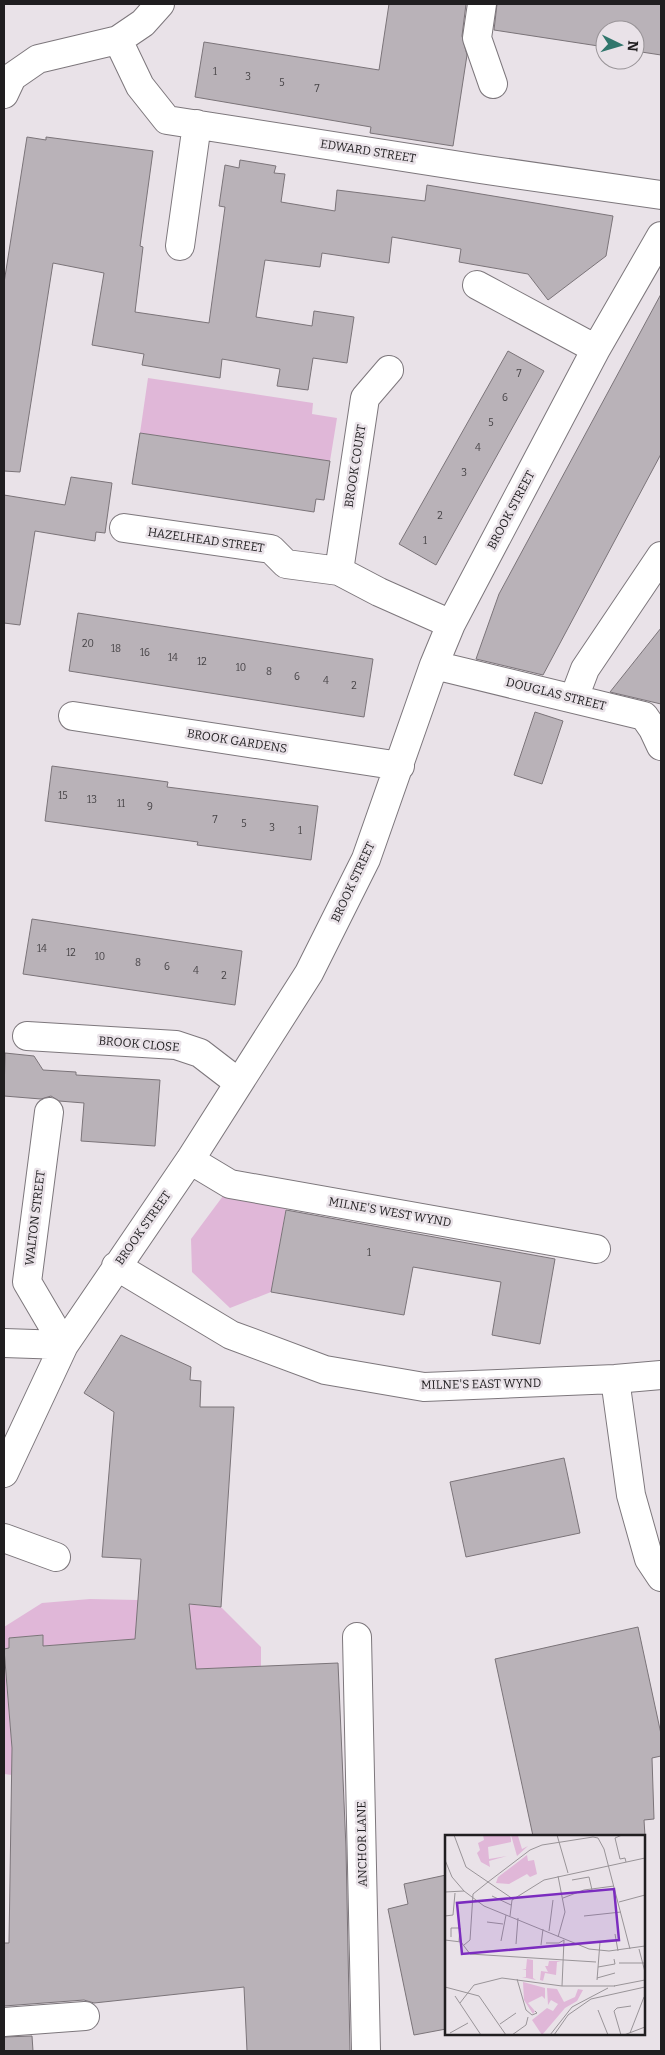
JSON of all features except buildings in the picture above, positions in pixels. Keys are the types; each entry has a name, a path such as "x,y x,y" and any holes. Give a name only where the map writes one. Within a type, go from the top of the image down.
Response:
{"street":[{"path":"4,94 12,77 38,59 118,40 143,23 160,4"},
{"path":"482,4 477,38 493,84"},
{"name":"EDWARD STREET","path":"118,40 140,86 167,120 661,195"},
{"path":"180,246 197,124"},
{"name":"BROOK STREET","path":"4,1472 64,1345 190,1160 309,973 366,859 434,664 451,624 596,349 661,236"},
{"path":"477,284 596,349"},
{"name":"BROOK COURT","path":"338,571 365,398 389,370"},
{"name":"HAZELHEAD STREET","path":"124,528 270,549 286,564 338,571 379,592 451,624"},
{"path":"574,698 585,669 661,556"},
{"name":"DOUGLAS STREET","path":"434,664 644,716 659,731"},
{"name":"BROOK GARDENS","path":"73,716 400,766"},
{"name":"BROOK CLOSE","path":"27,1036 176,1045 200,1053 239,1083"},
{"name":"WALTON STREET","path":"49,1112 28,1282 64,1345"},
{"name":"MILNE'S WEST WYND","path":"190,1160 230,1184 596,1249"},
{"name":"MILNE'S EAST WYND","path":"116,1266 231,1335 325,1370 424,1387 615,1379 661,1375"},
{"path":"4,1343 64,1345"},
{"path":"615,1379 631,1495 648,1559 661,1577"},
{"path":"4,1538 56,1558"},
{"name":"ANCHOR LANE","path":"357,1637 366,2051"},
{"path":"4,2022 85,2016"}],"shaded area":[{"path":"148,378 313,403 312,414 337,418 330,461 140,433"},
{"path":"223,1196 286,1208 271,1292 230,1308 192,1272 191,1239"},
{"path":"90,1599 138,1600 221,1607 261,1647 261,1666 230,1668 202,1728 192,1635 43,1646 42,1635 9,1638 9,1648 4,1649 4,1627 42,1603"},
{"path":"4,1657 12,1748 12,1775 4,1774"}]}
